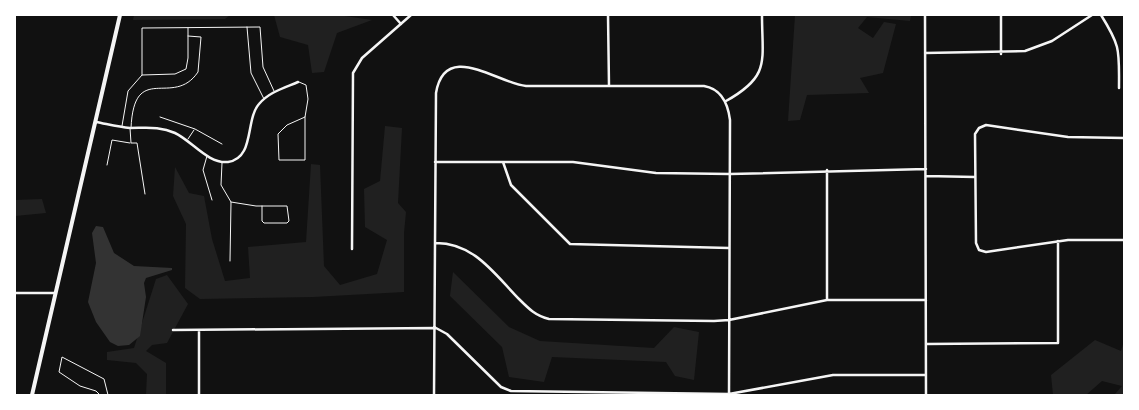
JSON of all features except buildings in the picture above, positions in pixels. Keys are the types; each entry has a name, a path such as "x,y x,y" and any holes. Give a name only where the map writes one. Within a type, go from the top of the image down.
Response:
{"main road":[{"path":"32,395 120,15"}],"street":[{"path":"393,15 400,24"},
{"path":"352,249 353,73 362,58 411,15"},
{"path":"608,15 609,86"},
{"path":"726,101 748,88 758,74 762,57 762,15"},
{"path":"925,15 926,395"},
{"path":"1001,15 1001,54"},
{"path":"925,53 1001,54 1020,52 1044,45 1092,15"},
{"path":"1101,15 1113,33 1119,53 1119,88"},
{"path":"1119,53 1124,53"},
{"path":"434,395 436,328 436,93 440,79 447,72 459,66 470,66 518,85 704,86 714,90 726,101 730,120 729,394"},
{"path":"95,122 130,128 159,128 187,140 207,156 222,162 234,160 245,150 252,116 264,99 274,92 298,82"},
{"path":"1124,138 1063,137 986,125 977,129 975,134 976,245 979,250 986,252 1058,242 1124,240"},
{"path":"436,162 573,162 656,172 730,174 827,170 926,169"},
{"path":"503,162 507,178 515,190 570,244 729,248"},
{"path":"827,170 827,300"},
{"path":"926,176 975,177"},
{"path":"926,344 1058,344 1058,242"},
{"path":"436,243 462,246 479,258 535,314 543,318 729,320 827,300 926,300"},
{"path":"15,293 55,293"},
{"path":"173,330 436,328 447,334 497,383 508,391 729,394 827,376 926,375"},
{"path":"199,330 199,395"}],"lane":[{"path":"248,26 251,74 264,99"},
{"path":"122,127 128,90 142,75 175,74 183,71 188,63 188,27"},
{"path":"142,75 142,28 260,27 263,67 274,92"},
{"path":"131,143 130,128 136,99 146,90 184,86 195,78 200,65 202,37 188,36"},
{"path":"298,82 303,82 307,90 305,160 278,160 278,134 287,125 305,117"},
{"path":"160,117 195,129 222,144"},
{"path":"187,140 195,129"},
{"path":"107,165 112,140 136,143 145,194"},
{"path":"207,156 203,170 212,200"},
{"path":"222,162 221,185 231,202 230,261"},
{"path":"231,202 262,206 287,206 289,221 287,223 264,223 262,221 262,206"},
{"path":"100,395 96,391 80,386 58,372 62,357 104,379 108,395"}],"shaded area":[{"path":"134,15 230,15 225,19 133,20"},
{"path":"274,15 338,15 372,20 337,33 324,72 312,73 308,45 280,37"},
{"path":"795,15 911,15 910,21 867,17 858,28 873,38 884,22 896,24 883,73 860,78 869,93 807,95 800,120 788,121"},
{"path":"385,126 402,128 398,203 406,212 404,292 313,297 200,299 185,288 186,224 173,196 175,167 189,193 204,196 212,239 225,281 250,278 248,247 306,242 311,164 320,165 324,266 340,285 377,274 387,240 365,227 364,189 380,181"},
{"path":"42,199 46,213 15,216 15,200"},
{"path":"96,226 103,227 114,253 134,266 172,268 172,270 146,278 144,283 146,297 140,336 129,345 118,346 110,342 96,322 88,302 96,263 92,233"},
{"path":"453,272 509,327 540,341 654,348 674,327 699,332 694,380 675,376 666,362 552,357 544,382 509,377 502,347 450,296"},
{"path":"167,275 188,304 167,343 152,345 146,351 166,363 166,395 146,395 147,374 136,363 107,360 107,352 134,348 156,279"},
{"path":"1095,340 1121,351 1124,341 1124,395 1115,394 1122,386 1102,381 1086,395 1053,395 1051,375"}]}
